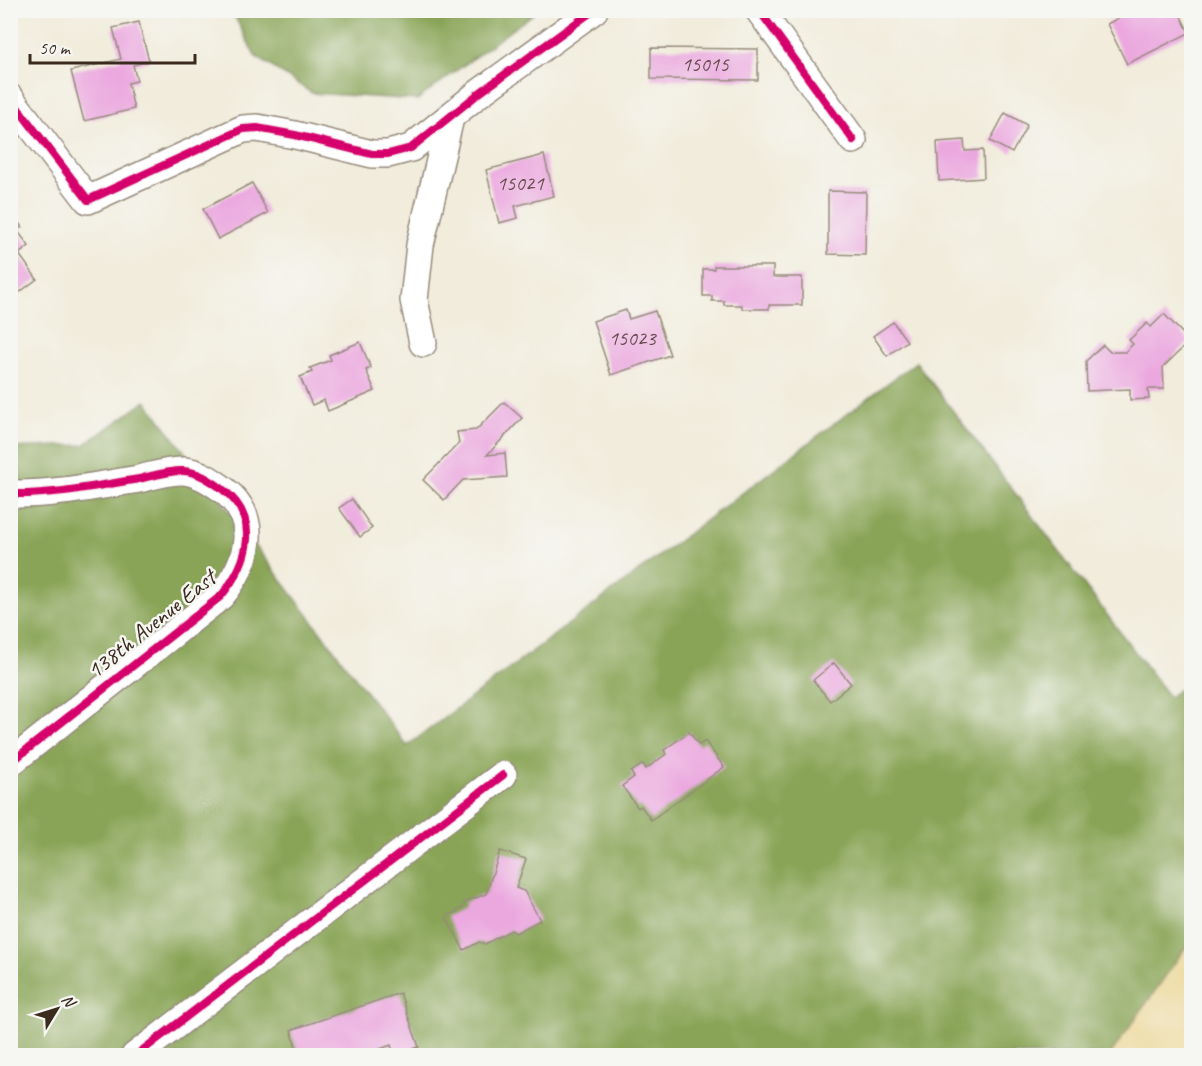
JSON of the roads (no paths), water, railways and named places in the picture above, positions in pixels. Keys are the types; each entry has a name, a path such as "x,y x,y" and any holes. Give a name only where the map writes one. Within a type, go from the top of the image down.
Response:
{"street":[{"path":"10,98 88,200 243,129 257,128 285,133 372,154 388,154 411,148 594,10"},
{"path":"759,10 853,140"},
{"path":"423,343 414,300 420,245 450,118"},
{"name":"138th Avenue East","path":"10,494 63,492 183,471 206,477 239,505 246,517 248,538 236,579 221,596 10,764"},
{"path":"135,1056 503,775"}]}
